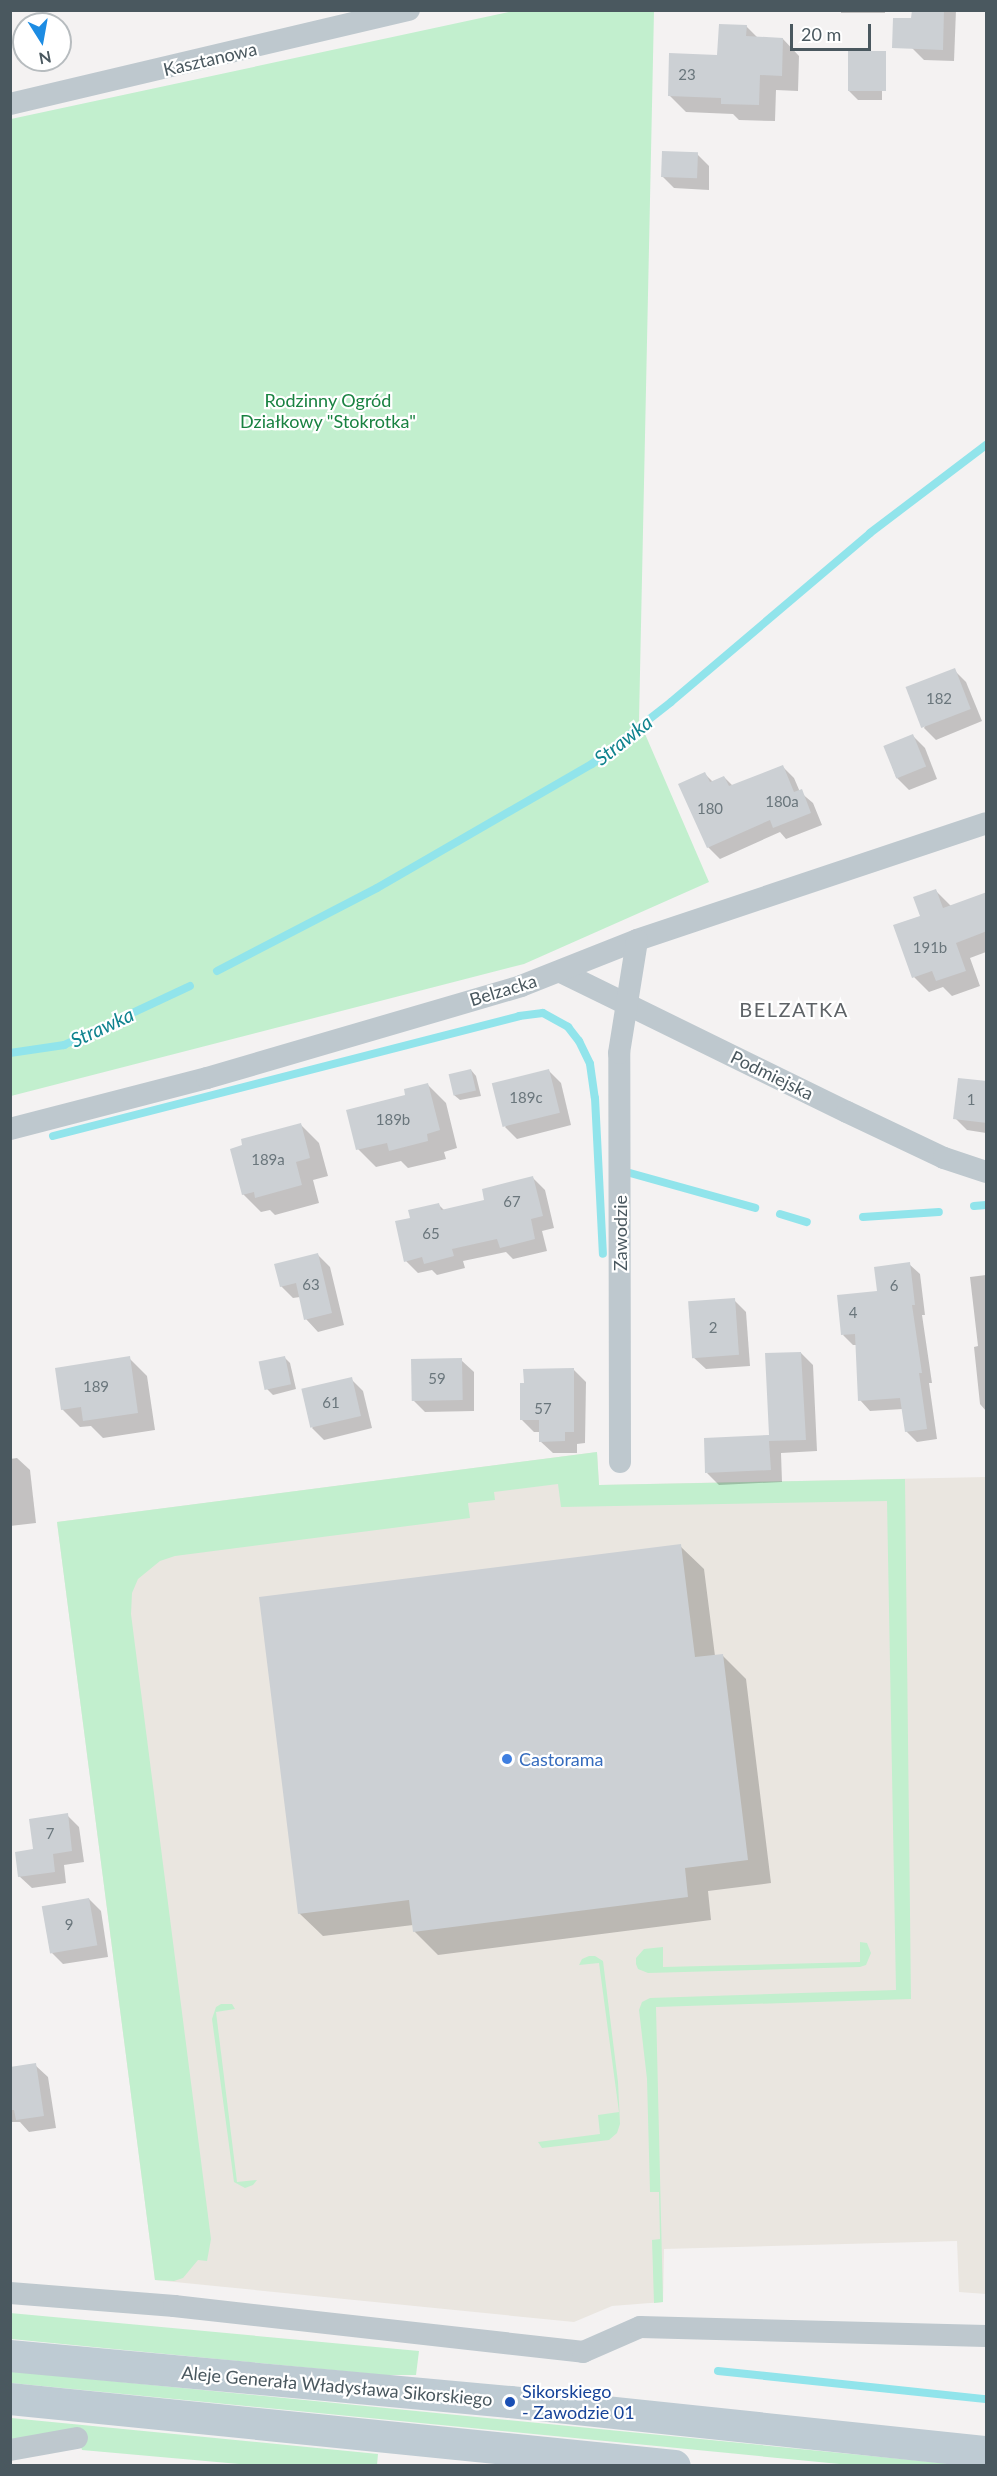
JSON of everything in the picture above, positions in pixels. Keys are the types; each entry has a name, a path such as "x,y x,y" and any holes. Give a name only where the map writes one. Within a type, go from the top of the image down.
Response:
{"main road":[{"name":"Aleje Generała Władysława Sikorskiego","path":"10,2356 510,2402 987,2452"},
{"path":"10,2399 675,2466"}],"street":[{"name":"Kasztanowa","path":"10,104 409,10"},
{"name":"Belzacka","path":"10,1129 218,1074 521,986 637,940 987,823"},
{"name":"Zawodzie","path":"620,1462 619,1053 637,940"},
{"name":"Podmiejska","path":"561,972 944,1158 987,1172"},
{"path":"10,2293 174,2306 583,2352 640,2326 987,2336"},
{"path":"10,2450 77,2438"}],"shaded area":[{"path":"597,1452 599,1485 986,1477 986,2294 959,2292 957,2241 664,2249 663,2302 612,2306 574,2322 155,2280 57,1522"}],"green space":[{"name":"Rodzinny Ogród Działkowy \"Stokrotka\"","path":"514,11 654,11 639,720 709,882 524,964 11,1096 11,119"},
{"path":"597,1452 599,1485 905,1479 911,1999 656,2007 663,2302 654,2303 652,2240 660,2239 659,2192 650,2192 647,2079 639,2010 642,2002 650,1998 896,1990 887,1501 561,1507 558,1484 494,1492 495,1500 468,1503 470,1518 175,1556 160,1561 138,1579 132,1593 131,1614 211,2239 207,2261 198,2260 183,2278 174,2281 155,2280 57,1522"},
{"path":"860,1942 867,1943 871,1953 866,1965 860,1967 648,1973 638,1969 636,1964 636,1958 644,1949 663,1947 663,1967 860,1962"},
{"path":"595,1956 603,1961 618,2082 620,2124 617,2133 609,2140 542,2148 538,2142 600,2134 598,2115 619,2112 599,1963 579,1965 582,1959"},
{"path":"221,2004 232,2004 235,2009 216,2012 237,2182 257,2180 253,2185 245,2188 234,2182 212,2019 216,2007"},
{"path":"10,2313 419,2351 416,2375 383,2375 11,2339"},
{"path":"10,2371 963,2465 850,2465 11,2383"},
{"path":"11,2418 378,2454 377,2465 262,2466 82,2450 76,2431 11,2441"}],"building":[{"path":"912,10 944,10 943,50 892,48 893,18 911,18"},
{"path":"719,24 747,25 746,36 783,38 782,76 760,75 759,105 721,104 721,98 668,96 669,53 717,55"},
{"path":"848,51 886,51 886,91 848,91"},
{"path":"662,151 698,152 697,178 661,177"},
{"path":"955,668 971,709 921,728 906,687"},
{"path":"913,734 926,766 896,778 883,746"},
{"path":"783,765 794,792 802,789 811,813 773,828 770,820 707,848 678,784 705,772 710,782 724,776 729,786"},
{"path":"936,889 943,908 987,892 987,931 956,943 966,971 936,981 932,971 912,978 893,925 920,916 913,897"},
{"path":"471,1069 476,1090 454,1096 449,1074"},
{"path":"549,1069 560,1113 503,1127 492,1083"},
{"path":"958,1078 987,1081 987,1123 953,1119"},
{"path":"428,1083 440,1130 427,1134 428,1141 389,1151 387,1143 356,1150 346,1110 405,1095 404,1089"},
{"path":"301,1123 310,1158 296,1162 302,1185 255,1198 254,1192 242,1195 230,1149 242,1145 241,1139"},
{"path":"533,1176 543,1216 531,1219 535,1239 500,1248 497,1239 452,1249 454,1256 424,1264 422,1257 404,1262 395,1221 410,1218 408,1210 439,1203 441,1210 484,1200 482,1189"},
{"path":"318,1253 332,1313 304,1320 296,1283 280,1287 274,1264"},
{"path":"910,1262 915,1305 912,1305 927,1429 905,1432 900,1398 858,1401 855,1334 841,1335 837,1295 877,1291 874,1267"},
{"path":"735,1298 739,1355 692,1358 688,1301"},
{"path":"801,1352 806,1440 769,1441 771,1470 705,1473 704,1438 769,1435 765,1353"},
{"path":"130,1356 138,1413 83,1421 81,1407 61,1410 55,1368"},
{"path":"285,1356 291,1384 265,1390 259,1362"},
{"path":"462,1358 463,1400 412,1401 411,1359"},
{"path":"574,1368 574,1432 565,1432 565,1441 539,1442 539,1420 520,1420 520,1383 524,1383 523,1369"},
{"path":"352,1377 361,1416 310,1428 301,1389"},
{"name":"Castorama","path":"681,1544 695,1657 723,1654 748,1860 685,1868 688,1897 413,1932 409,1900 298,1914 259,1597"},
{"path":"68,1813 72,1851 53,1854 55,1872 18,1877 15,1852 33,1849 29,1819"},
{"path":"89,1898 97,1945 50,1954 42,1906"},
{"path":"36,2063 44,2116 16,2120 14,2110 10,2110 10,2067"}],"waterway":[{"name":"Strawka","path":"217,971 377,888 592,764 671,702 870,533 986,445"},
{"name":"Strawka","path":"10,1053 64,1045 190,986"},
{"path":"53,1136 519,1016 543,1013 568,1027 579,1041 590,1064 595,1098 603,1254"},
{"path":"630,1173 755,1208"},
{"path":"974,1206 986,1205"},
{"path":"863,1217 939,1212"},
{"path":"780,1214 807,1222"},
{"path":"718,2371 986,2399"}],"place":[{"name":"Castorama","path":"507,1759"},
{"name":"Sikorskiego - Zawodzie 01","path":"510,2402"}],"district":[{"name":"BELZATKA","path":"794,1009"}]}
